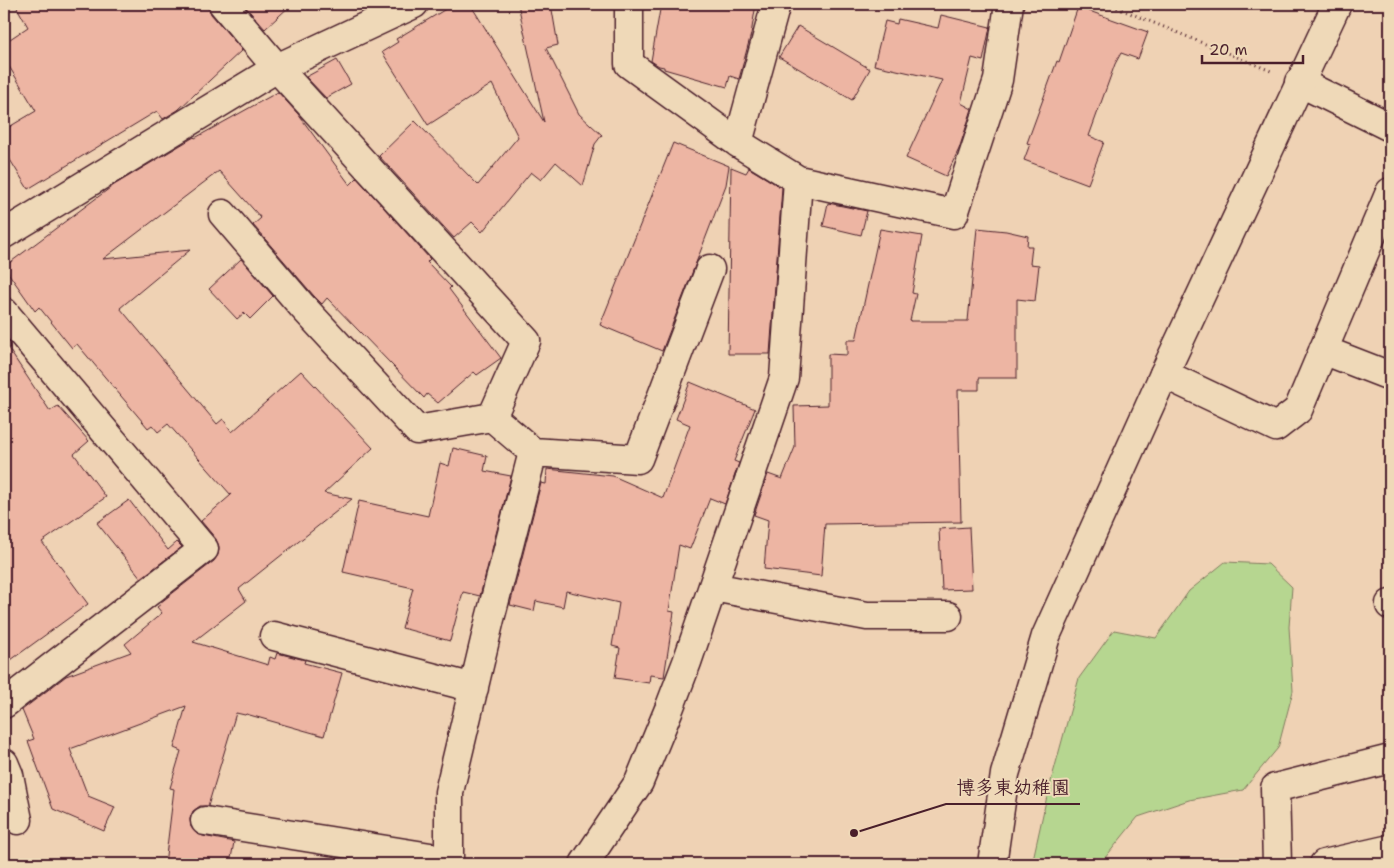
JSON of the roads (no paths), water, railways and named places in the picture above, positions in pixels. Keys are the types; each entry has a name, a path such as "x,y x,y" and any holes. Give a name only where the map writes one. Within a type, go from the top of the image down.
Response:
{"street":[{"path":"223,4 277,68 526,341 492,417"},
{"path":"4,234 277,68 414,4"},
{"path":"629,4 629,64 738,143 798,180 954,214 998,80 1009,4"},
{"path":"738,143 776,4"},
{"path":"992,864 1005,774 1046,636 1164,374 1337,4"},
{"path":"1299,82 1390,127"},
{"path":"584,864 639,782 675,694 784,378 798,180"},
{"path":"1164,374 1276,427 1298,410 1390,192"},
{"path":"223,214 302,306 417,430 492,417"},
{"path":"492,417 533,452 638,459 710,269"},
{"path":"4,312 204,549 4,704"},
{"path":"1323,350 1390,376"},
{"path":"205,821 449,862 449,792 533,452"},
{"path":"713,588 867,616 948,616"},
{"path":"274,636 474,688"},
{"path":"1277,864 1275,788 1390,759"},
{"path":"4,764 9,775 18,820"},
{"path":"1324,864 1390,849"}],"place":[{"name":"博多東幼稚園","path":"854,833"}]}
